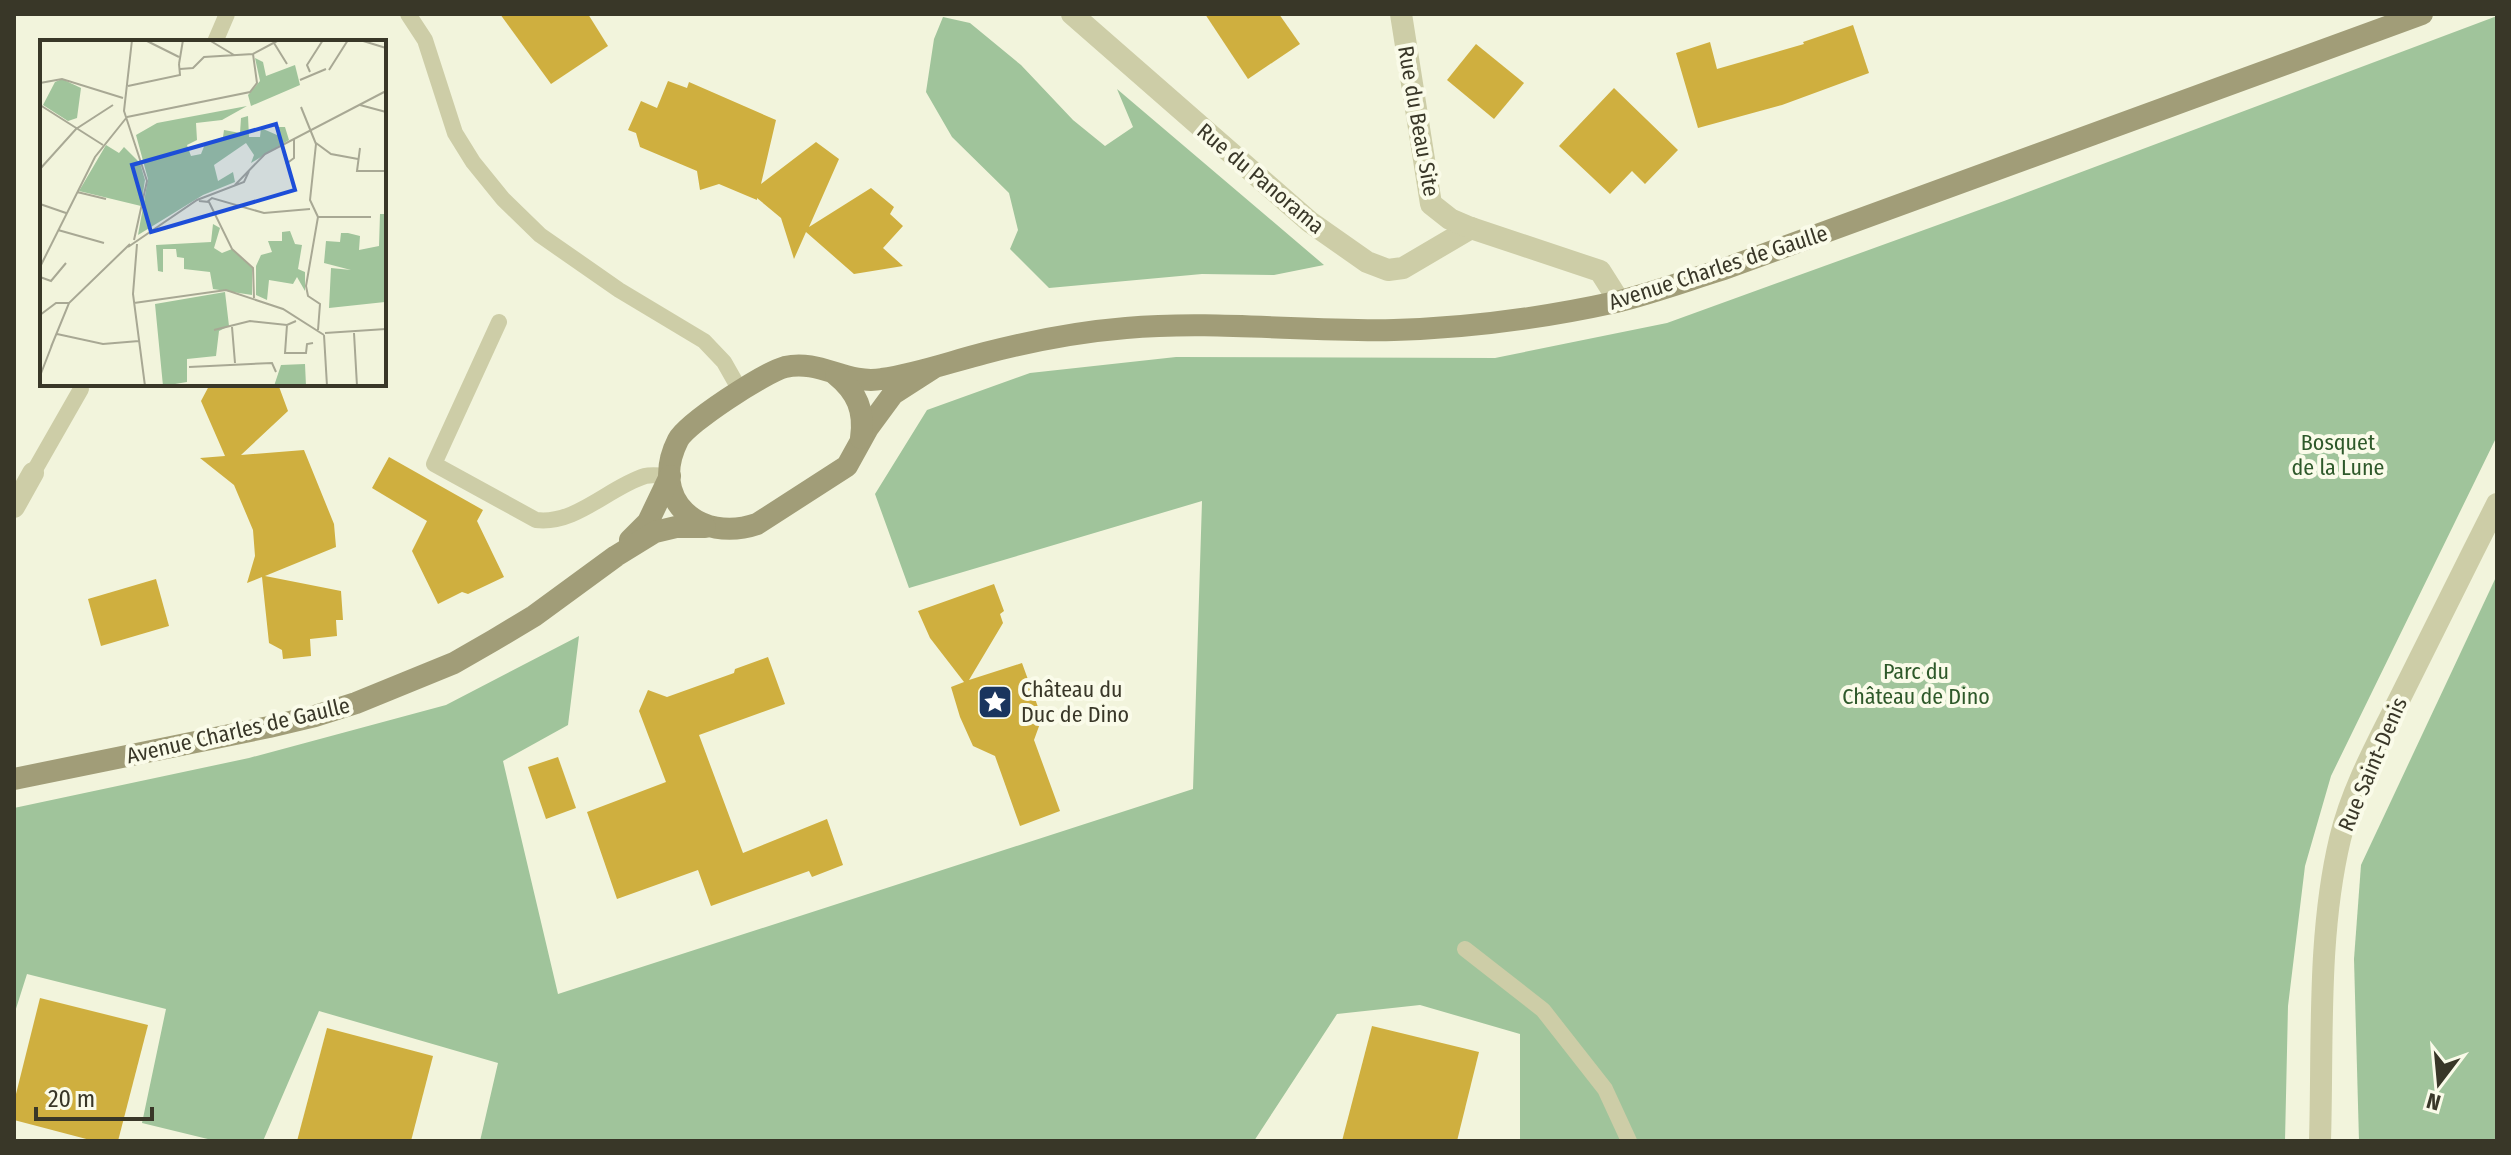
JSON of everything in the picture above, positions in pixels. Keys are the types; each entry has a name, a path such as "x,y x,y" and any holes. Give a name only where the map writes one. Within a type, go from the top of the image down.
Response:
{"main road":[{"name":"Avenue Charles de Gaulle","path":"616,556 648,522 670,476 673,452 691,424 770,373 785,367 819,367 836,375 869,381 1049,338 1123,328 1195,324 1391,330 1460,327 1619,301 1791,245 2422,14"},
{"name":"Avenue Charles de Gaulle","path":"14,779 269,727 356,703 454,663 555,601 655,532 676,527 741,530 757,524 838,474 847,466 868,428 893,394 935,367"},
{"path":"836,375 849,385 858,398 862,416 860,441 855,454"},
{"path":"670,476 676,502 695,522 708,527"}],"street":[{"name":"Rue du Panorama","path":"1072,14 1310,222 1367,262 1388,270 1403,268 1471,228"},
{"name":"Rue du Beau Site","path":"1401,14 1431,204 1450,219 1471,228 1600,271 1619,301"},
{"path":"14,507 33,473"},
{"name":"Rue Saint-Denis","path":"2320,1141 2325,950 2331,886 2340,836 2378,742 2497,504"}],"lane":[{"path":"216,40 227,14"},
{"path":"408,14 425,40 455,133 473,162 503,199 540,235 630,297 704,341 724,362 741,392"},
{"path":"499,322 434,464 536,520 548,521 568,515 647,475 670,476"},
{"path":"33,473 81,389"},
{"path":"1465,949 1543,1010 1605,1089 1629,1141"}],"green space":[{"path":"2497,16 2497,436 2331,776 2305,866 2288,1006 2285,1141 1520,1141 1520,1034 1420,1005 1337,1014 1254,1141 480,1141 498,1063 319,1011 263,1141 216,1141 142,1123 166,1009 27,974 14,1015 14,808 249,758 446,705 579,636 568,725 503,761 558,994 1193,789 1202,501 909,588 875,494 927,410 1030,373 1176,357 1495,358 1667,323 2004,201"},
{"path":"943,17 970,23 1021,65 1073,120 1105,146 1133,127 1117,89 1324,265 1274,275 1202,274 1049,288 1010,249 1018,230 1009,193 952,137 926,92 934,39"},
{"path":"2497,575 2497,1141 2359,1141 2354,959 2361,865"}],"building":[{"path":"500,14 588,14 608,46 551,84"},
{"path":"1205,14 1279,14 1300,44 1248,79"},
{"path":"1853,25 1869,73 1782,105 1698,128 1676,53 1710,42 1717,69 1804,44"},
{"path":"1476,44 1524,83 1494,119 1447,80"},
{"path":"668,81 687,88 689,82 776,120 761,184 816,142 839,159 809,227 871,188 894,207 890,214 903,226 883,248 903,266 854,274 806,232 794,259 781,218 757,198 719,184 700,190 697,171 640,147 636,133 628,130 641,101 657,108"},
{"path":"1614,88 1678,150 1645,184 1632,171 1610,194 1559,146"},
{"path":"209,386 279,386 288,411 241,455 304,450 334,524 336,547 265,576 341,591 343,620 336,620 337,636 310,639 311,656 283,659 282,650 269,643 262,577 247,583 255,556 253,530 234,485 200,458 225,456 201,401"},
{"path":"389,457 483,510 477,521 504,577 438,604 412,551 427,521 372,488"},
{"path":"156,579 169,626 101,646 88,599"},
{"path":"994,584 1004,611 1000,614 1003,623 969,680 1022,663 1042,718 1034,740 1060,811 1020,826 995,756 973,746 960,717 951,687 964,682 930,638 918,611"},
{"path":"768,657 785,704 699,735 743,853 827,819 843,865 812,877 809,871 711,906 698,870 617,899 587,812 666,782 639,711 648,690 667,697"},
{"path":"558,757 576,808 546,819 528,767"},
{"path":"40,998 148,1025 118,1141 94,1141 14,1120 14,1102"},
{"path":"1372,1026 1479,1052 1457,1141 1342,1141"},
{"path":"327,1028 433,1056 411,1141 297,1141"}],"place":[{"name":"Château du Duc de Dino","path":"995,702"}],"park label":[{"name":"Bosquet de la Lune","path":"2338,454"},
{"name":"Parc du Château de Dino","path":"1916,684"}]}
